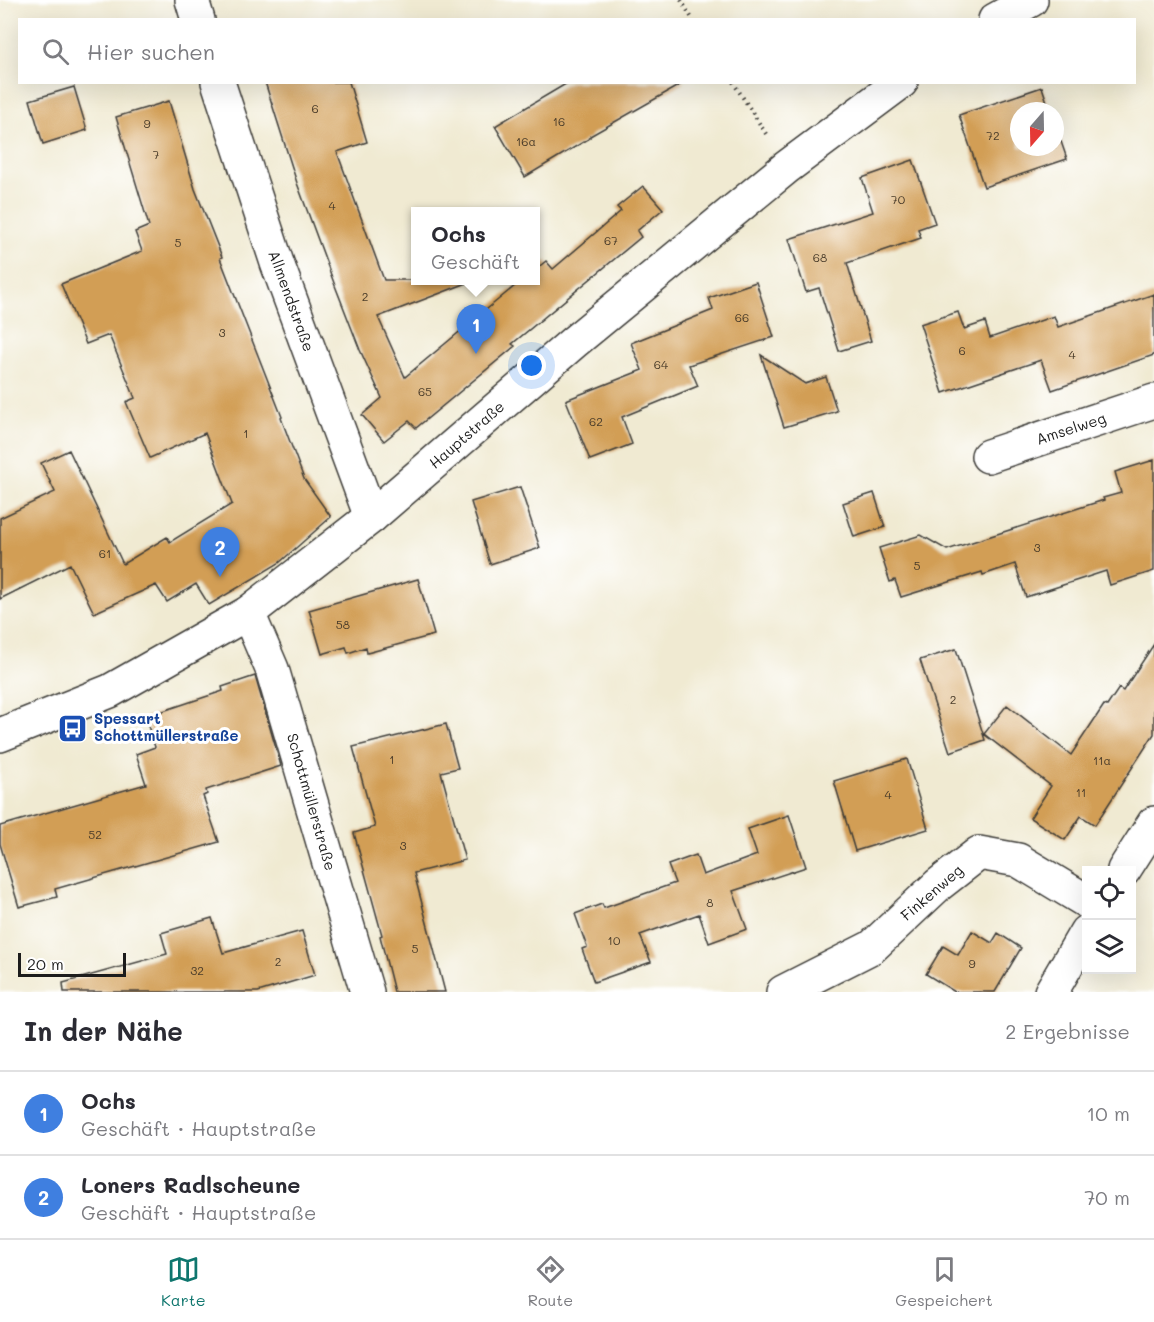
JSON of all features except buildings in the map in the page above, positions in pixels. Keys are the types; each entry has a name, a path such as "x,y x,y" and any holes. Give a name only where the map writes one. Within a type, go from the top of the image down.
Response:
{"street":[{"path":"192,0 197,18"},
{"path":"1000,18 1031,0"},
{"name":"Allmendstraße","path":"219,84 276,263 371,518"},
{"name":"Hauptstraße","path":"0,735 110,691 248,613 371,518 574,342 787,166 898,84"},
{"name":"Amselweg","path":"988,456 1154,401"},
{"name":"Schottmüllerstraße","path":"248,613 272,669 367,992"},
{"path":"1128,866 1154,824"},
{"name":"Finkenweg","path":"783,992 872,947 938,885 979,853 1018,860 1082,899"},
{"path":"1051,992 1082,939"}],"path":[{"path":"681,0 692,18"},
{"path":"733,84 773,144"}],"place":[{"name":"Ochs","path":"476,354"},
{"name":"Loners Radlscheune","path":"220,577"},
{"name":"Spessart Schottmüllerstraße","path":"73,728"}]}
